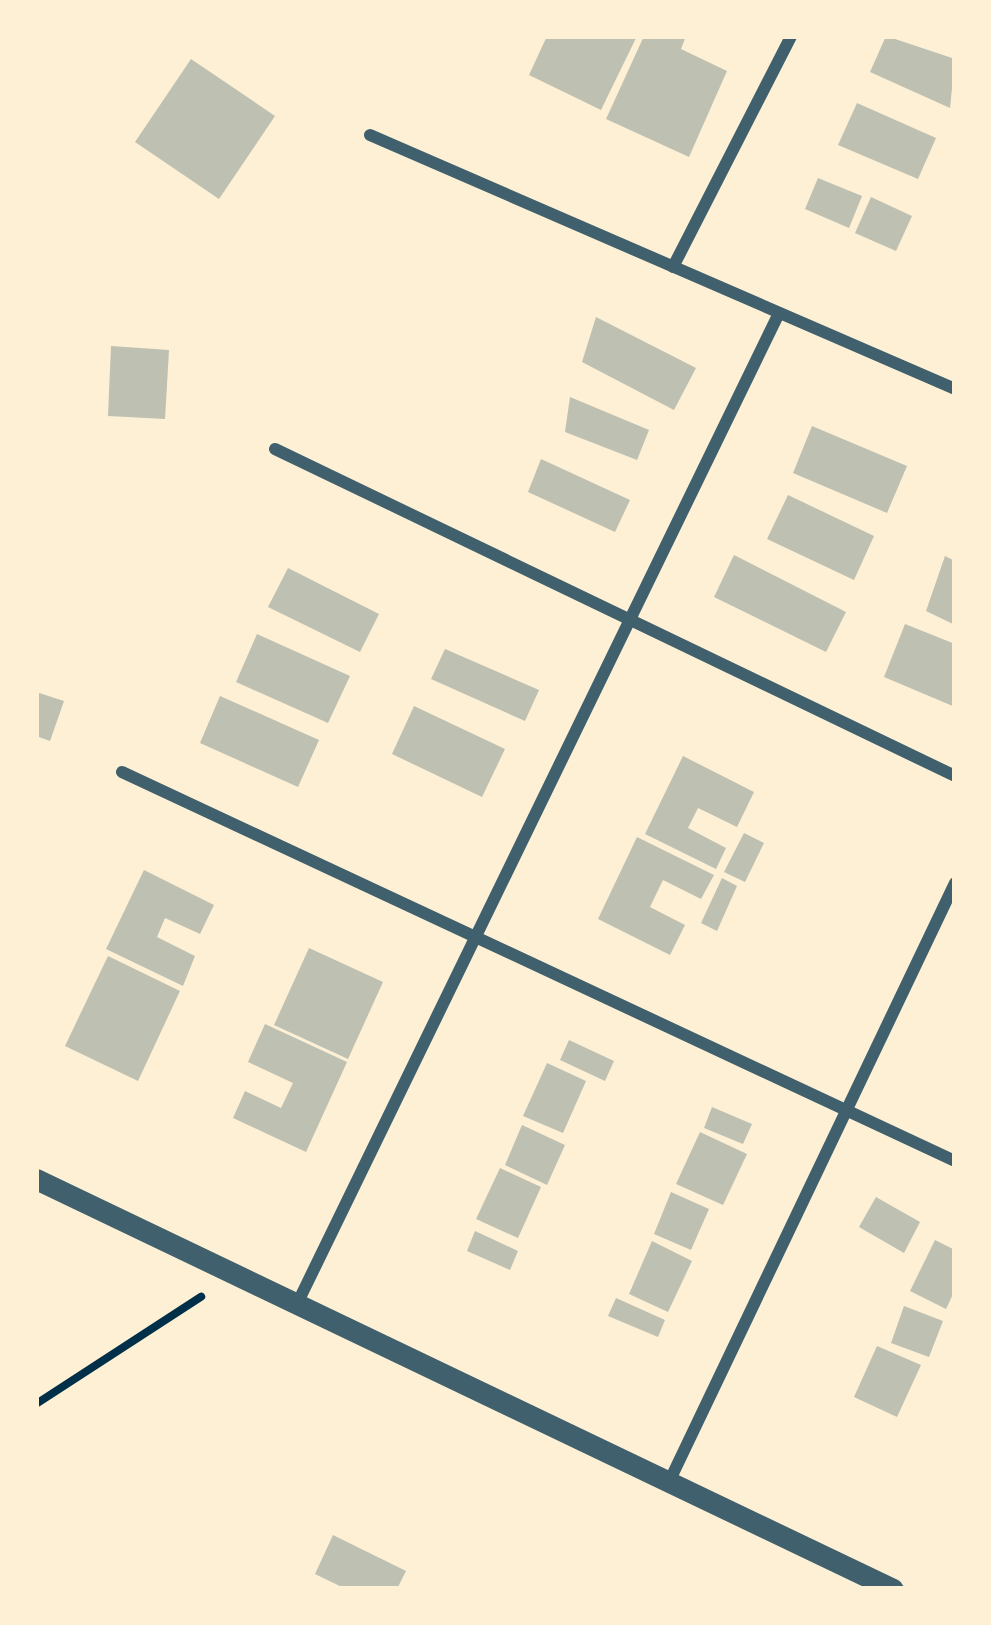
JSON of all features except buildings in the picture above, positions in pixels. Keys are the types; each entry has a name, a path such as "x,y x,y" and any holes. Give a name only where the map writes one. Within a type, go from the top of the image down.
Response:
{"street":[{"path":"673,267 791,36"},
{"path":"370,135 955,389"},
{"path":"298,1304 779,313"},
{"path":"275,449 955,776"},
{"path":"122,772 955,1162"},
{"path":"669,1482 955,883"},
{"path":"36,1179 893,1589"}],"path":[{"path":"36,1404 236,1275"}]}
